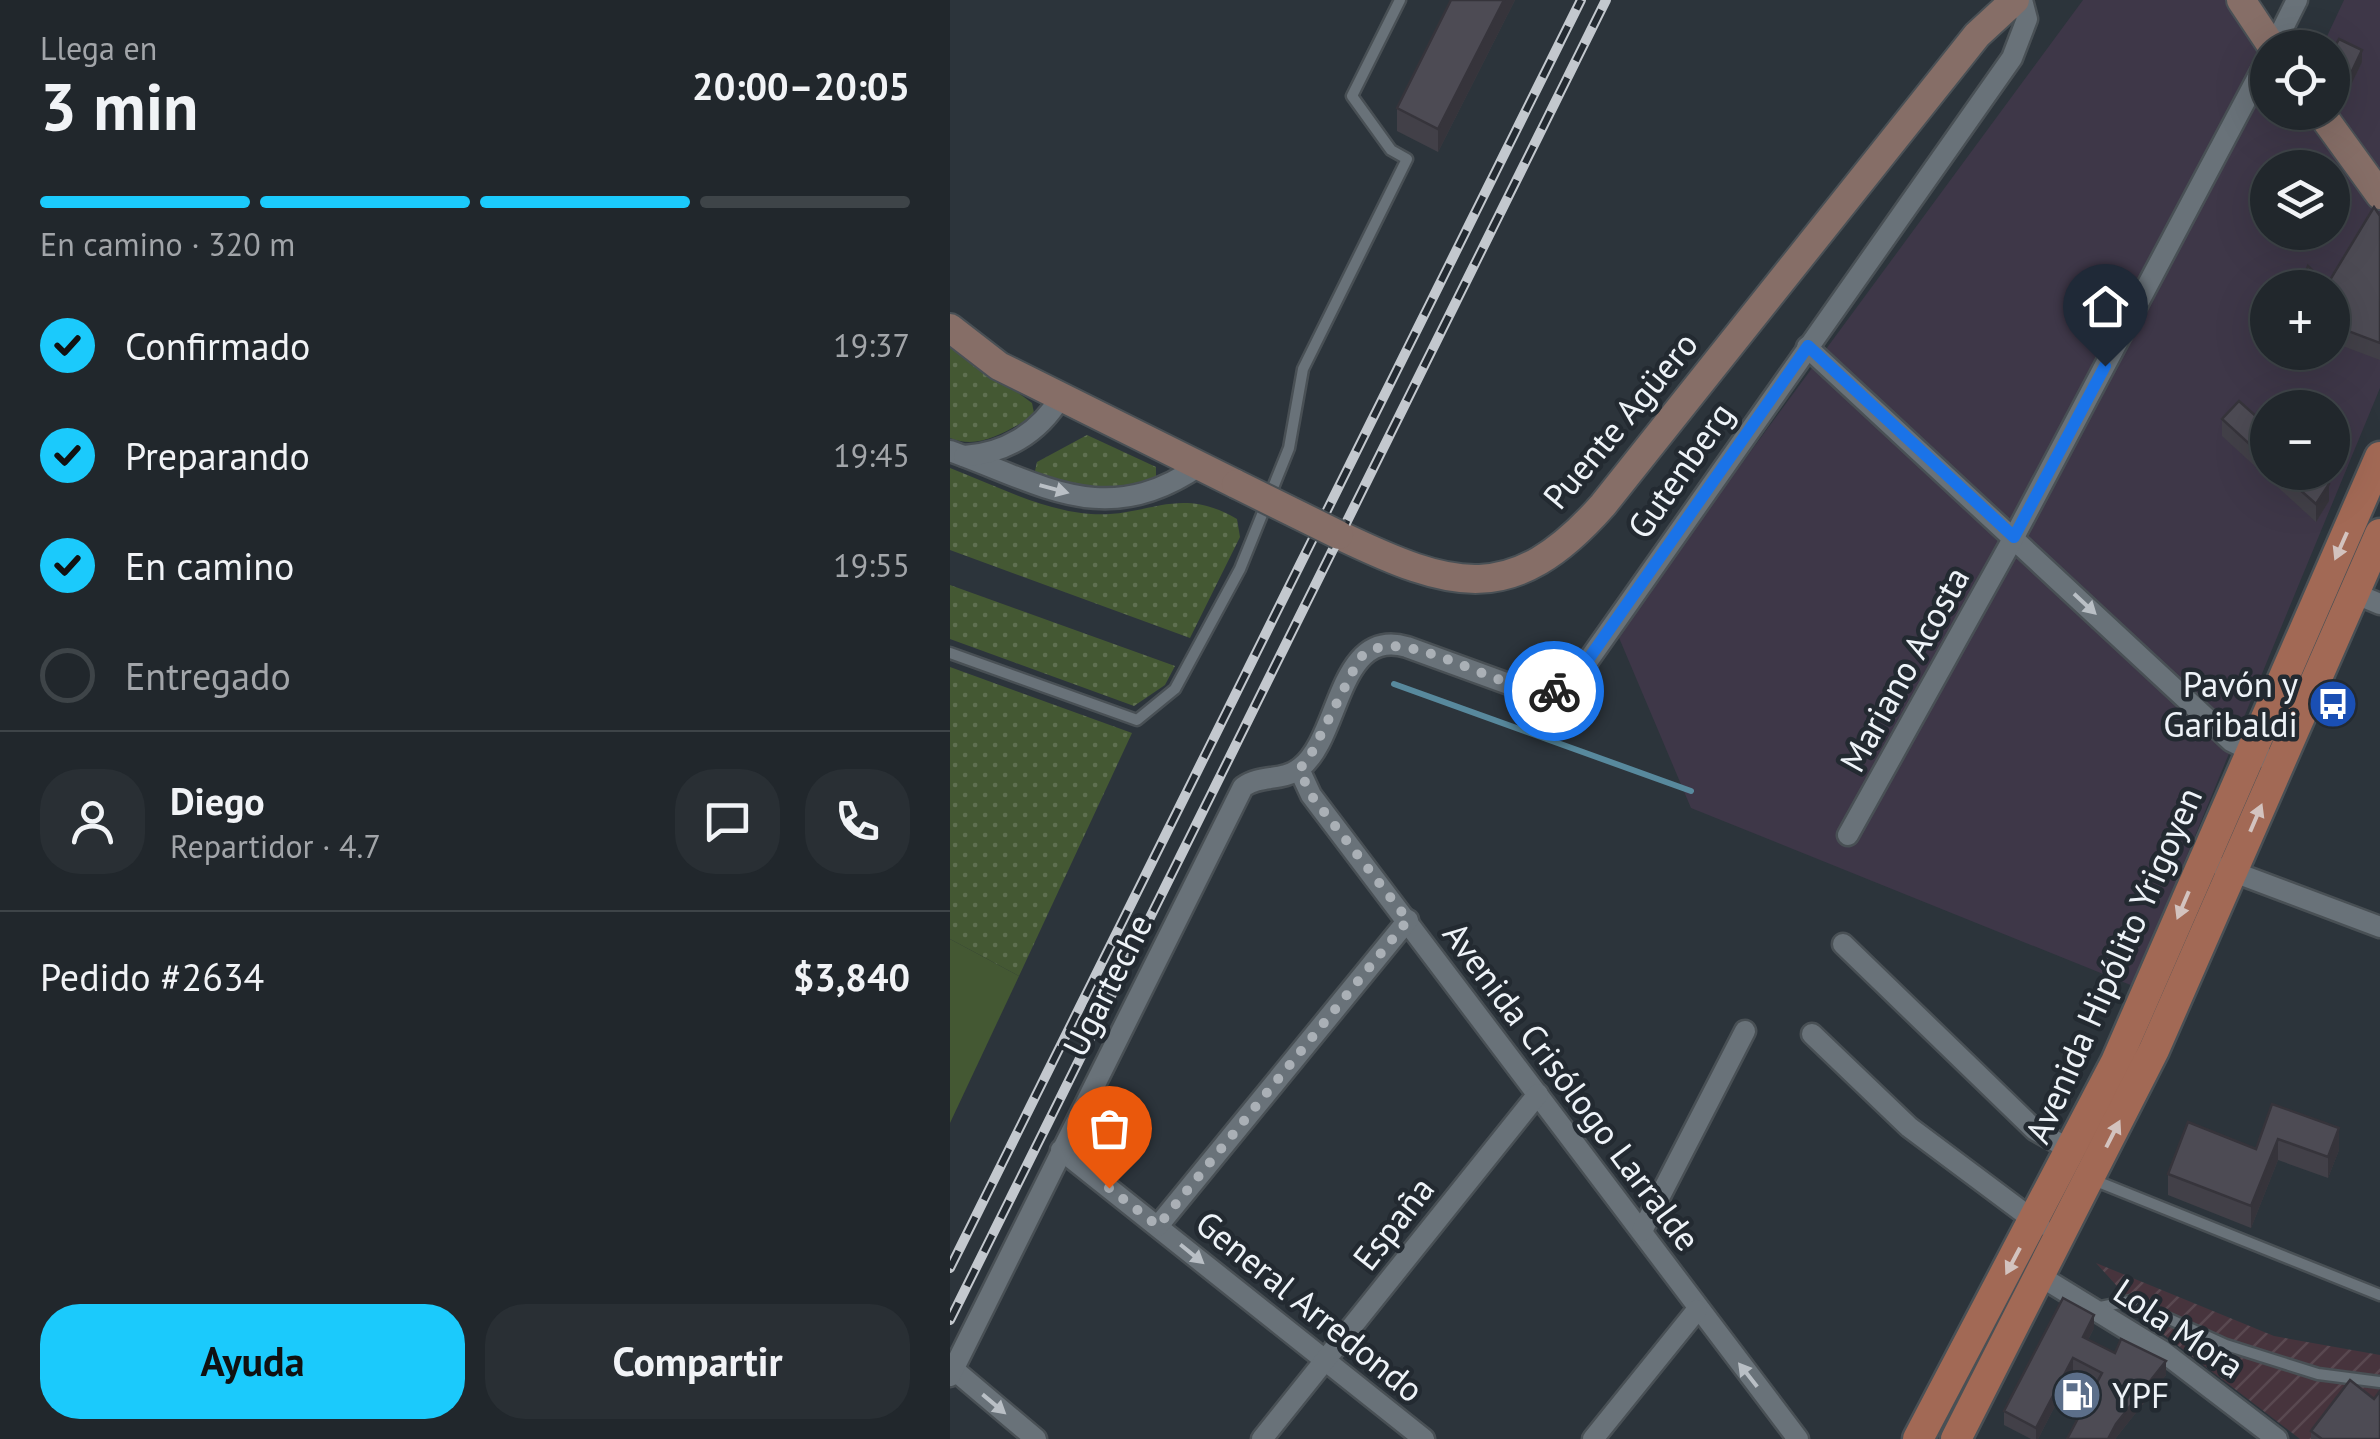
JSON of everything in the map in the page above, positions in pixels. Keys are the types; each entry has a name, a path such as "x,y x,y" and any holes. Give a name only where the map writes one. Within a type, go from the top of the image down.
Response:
{"main road":[{"name":"Avenida Hipólito Yrigoyen","path":"1956,1439 2040,1276 2046,1229 2071,1150 2116,1062 2380,457"},
{"name":"Avenida Hipólito Yrigoyen","path":"1918,1439 2046,1229 2090,1179 2154,1050 2279,763 2367,598 2380,534"}],"street":[{"name":"Gutenberg","path":"1299,769 1308,760 1359,659 1378,645 1391,642 1407,647 1528,692 1552,692 1567,684 2012,58 2026,19 2019,0"},
{"name":"Puente Agüero","path":"950,328 999,366 1060,398 1402,565 1439,578 1467,581 1532,567 1582,530 1976,35 2019,0"},
{"path":"2241,0 2261,30"},
{"path":"2282,30 2297,0"},
{"name":"Mariano Acosta","path":"1848,835 2014,537 2250,92"},
{"path":"2333,130 2380,195"},
{"path":"1808,346 2231,741 2279,763"},
{"path":"956,454 981,455 1015,443 1051,414 1060,398"},
{"path":"956,454 1053,490 1090,498 1147,496 1199,466"},
{"name":"Avenida Crisólogo Larralde","path":"1299,769 1311,795 1798,1439"},
{"name":"Ugarteche","path":"951,1373 1243,787 1256,777 1285,776 1299,769"},
{"path":"2203,858 2380,927"},
{"path":"1158,1226 1408,920"},
{"path":"1843,944 2034,1130 2071,1150"},
{"path":"1642,1231 1745,1031"},
{"path":"1812,1034 1909,1127 2046,1229"},
{"name":"España","path":"1262,1439 1538,1094"},
{"name":"General Arredondo","path":"1061,1150 1424,1439"},
{"name":"Lola Mora","path":"2040,1276 2162,1351 2277,1439"},
{"path":"1593,1439 1697,1310"},
{"path":"951,1373 1036,1439"}],"lane":[{"path":"950,652 1137,720 1175,689 1240,570 1289,448 1303,369 1406,159 1391,150 1352,96 1400,0"},
{"path":"2090,1179 2380,1295"},
{"path":"2094,1309 2130,1301 2226,1345 2318,1374 2380,1382"}],"shaded area":[{"path":"2083,0 2229,0 2250,31 2250,130 2350,130 2350,30 2330,30 2344,0 2380,0 2380,388 2350,461 2350,390 2250,390 2250,490 2338,490 2133,986 1691,808 1617,633"},
{"path":"2096,1263 2274,1336 2380,1355 2380,1439 2300,1439 2155,1328"}],"green space":[{"path":"950,343 1032,403 1034,413 1030,418 981,441 950,438"},
{"path":"1087,435 1156,467 1156,476 1143,483 1112,489 1079,486 1035,471 1037,462"},
{"path":"950,468 1031,500 1081,513 1124,513 1177,503 1215,508 1237,519 1240,537 1190,638 950,550"},
{"path":"950,585 1175,666 1165,685 1134,706 950,639"},
{"path":"950,667 1132,733 1019,976 950,939"},
{"path":"950,939 1019,976 950,1123"}],"building":[{"path":"1451,0 1504,0 1438,129 1397,108"},
{"path":"2350,44 2362,50 2350,75"},
{"path":"2374,207 2380,216 2380,343 2350,332 2350,270 2336,270"},
{"path":"2239,401 2250,411 2250,445 2222,419"},
{"path":"2300,490 2325,490 2316,504"},
{"path":"2272,1104 2339,1128 2328,1157 2278,1139 2251,1206 2168,1174 2188,1122 2256,1149"},
{"path":"2063,1298 2094,1315 2083,1337 2115,1353 2121,1339 2166,1361 2108,1439 2067,1439 2102,1373 2073,1358 2036,1428 2004,1411"},
{"path":"2350,1380 2374,1399 2380,1391 2380,1439 2322,1439 2311,1431"}],"waterway":[{"path":"1394,684 1691,791"}],"railway":[{"path":"950,1268 1581,0"},
{"path":"950,1320 1606,0"}],"way so far":[{"path":"1109,1188 1158,1226 1408,920 1311,795 1299,769 1308,760 1366,651 1391,642 1528,692 1554,691"}],"place":[{"name":"Pavón y Garibaldi","path":"2333,704"},
{"name":"YPF","path":"2077,1395"}],"route":[{"path":"1554,691 1578,674 1808,346 2014,537 2105,366"}]}
